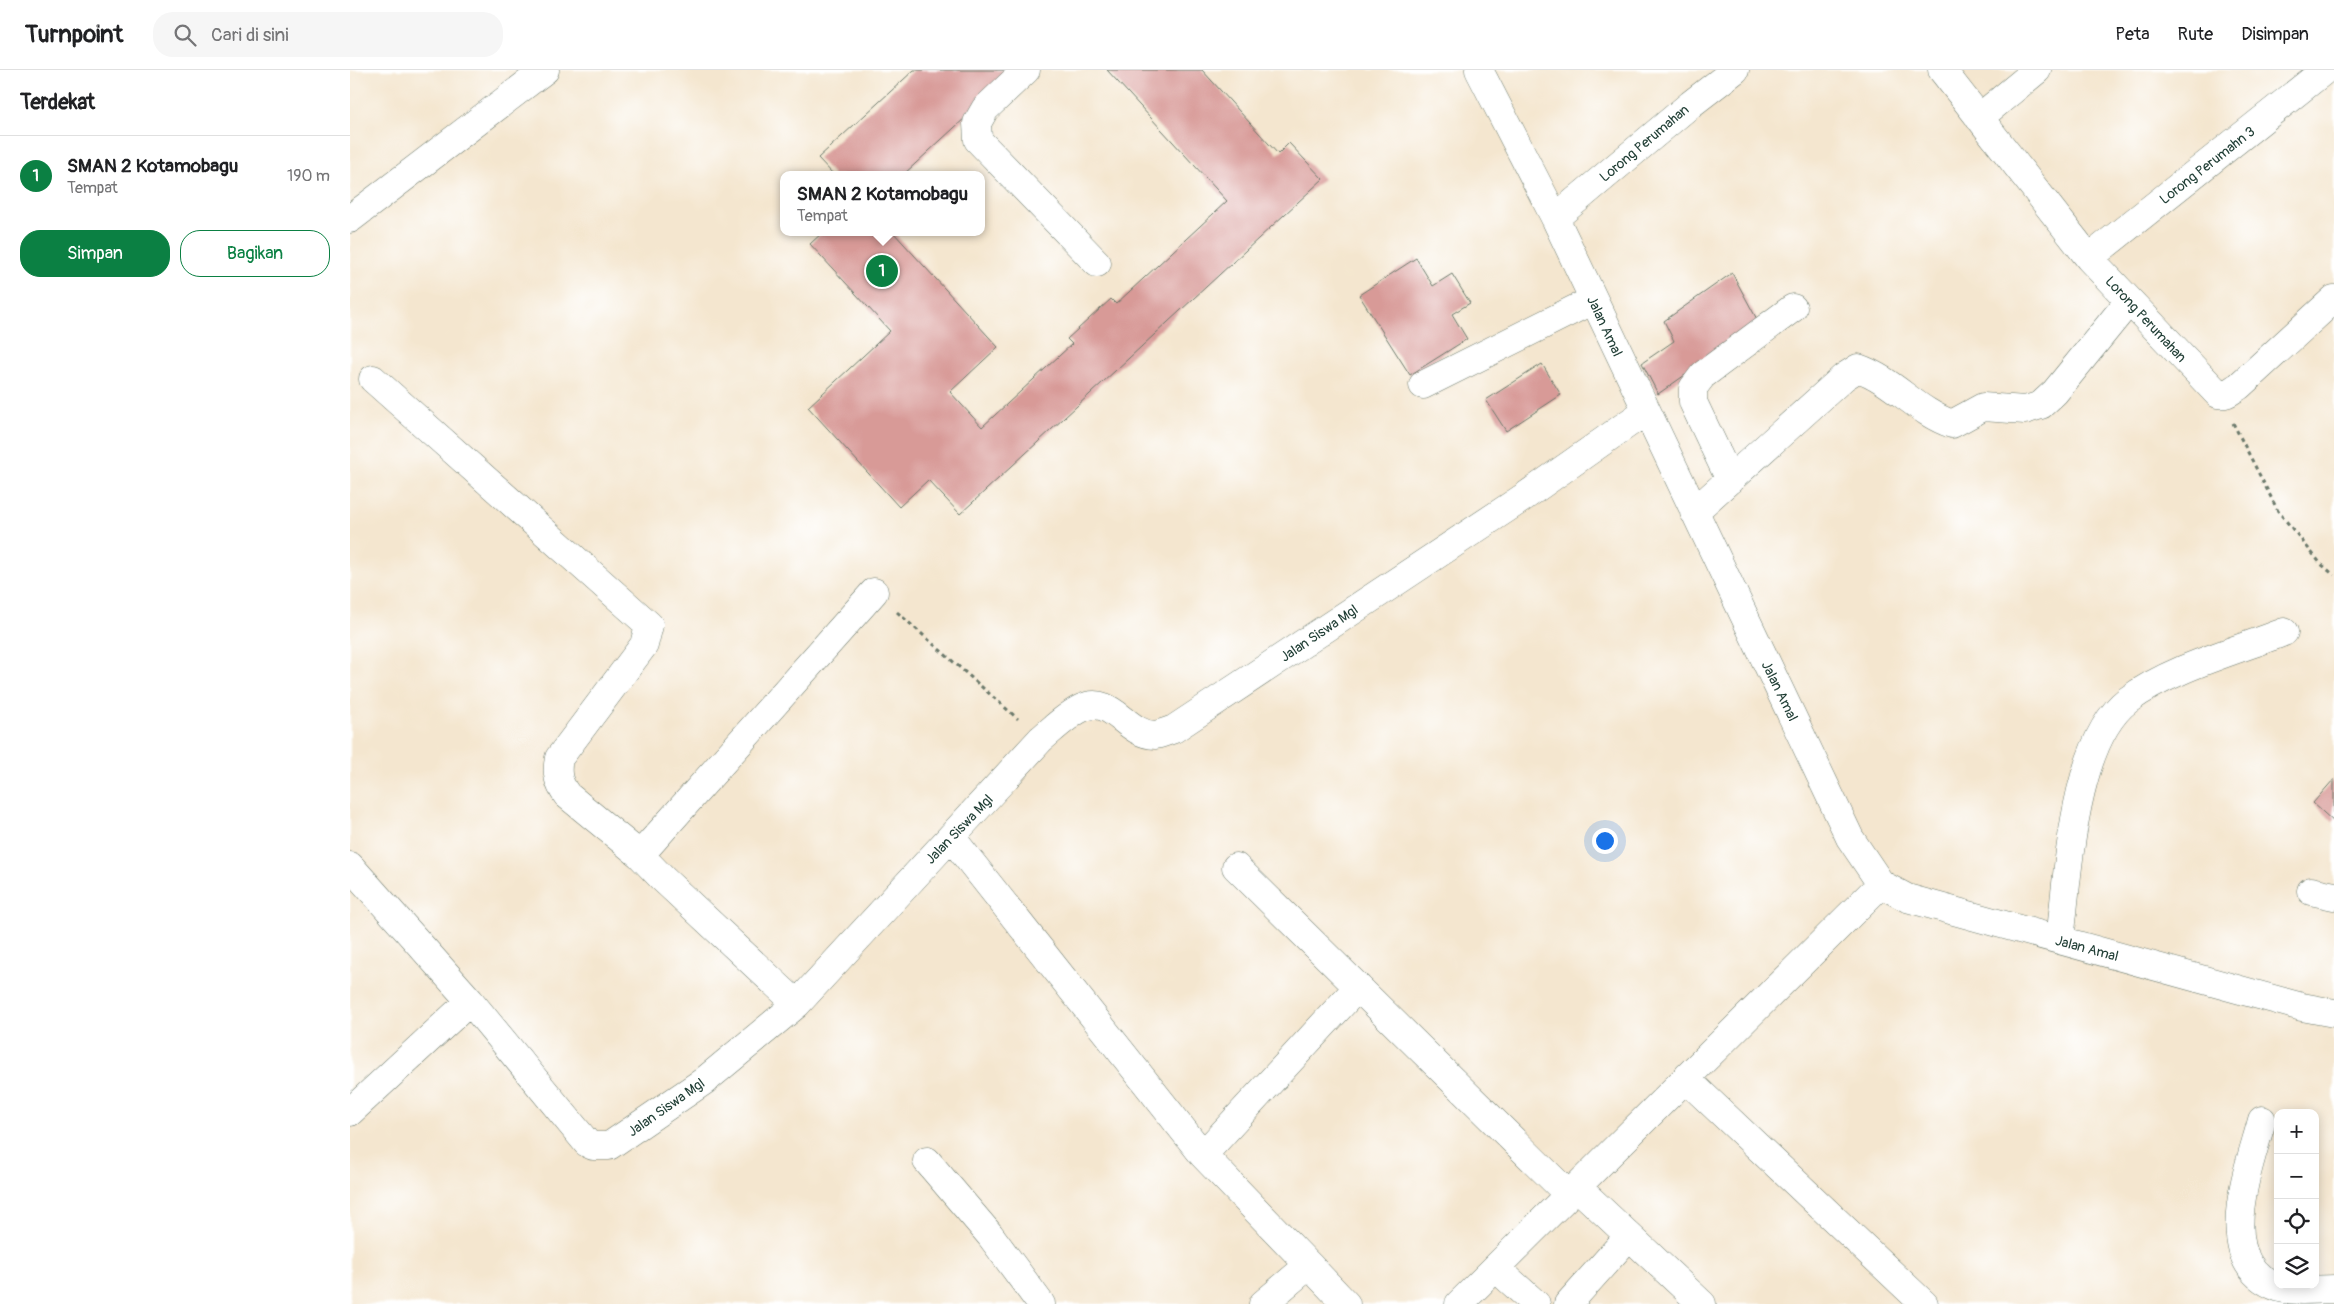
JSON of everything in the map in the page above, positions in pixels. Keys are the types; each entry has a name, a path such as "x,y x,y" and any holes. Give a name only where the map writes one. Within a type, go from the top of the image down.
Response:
{"street":[{"path":"350,219 545,70"},
{"path":"1026,70 985,109 977,123 978,140 1097,263"},
{"name":"Jalan Amal","path":"1480,70 1555,218 1850,838 1881,884 1907,898 2275,1000 2334,1013"},
{"name":"Lorong Perumahan","path":"1555,218 1690,104 1735,70"},
{"name":"Lorong Perumahan","path":"1942,70 2088,258 2218,394"},
{"path":"1979,118 2037,70"},
{"name":"Lorong Perumahn 3","path":"2088,258 2325,70"},
{"path":"2218,394 2229,392 2239,386 2334,299"},
{"path":"1423,385 1593,300"},
{"path":"1694,512 1844,377 1858,368 1873,374 1935,418 1952,424 1983,408 2025,410 2041,405 2055,392 2129,301"},
{"path":"1730,480 1693,402 1693,388 1703,375 1794,308"},
{"path":"373,379 649,626 644,645 558,758 557,771 560,786 567,795 640,855 662,878 797,1004"},
{"name":"Jalan Siswa Mgl","path":"350,866 470,1001 587,1143 601,1147 609,1146 704,1081 797,1004 1041,739 1081,709 1095,704 1107,708 1131,727 1144,734 1157,735 1174,729 1521,499 1646,411"},
{"path":"640,855 874,592"},
{"path":"2060,940 2072,834 2086,770 2102,730 2126,701 2162,679 2284,632"},
{"path":"951,837 1203,1155 1346,1304"},
{"path":"1236,867 1358,987 1573,1191 1629,1236 1702,1304"},
{"path":"1464,1302 1881,884"},
{"path":"1203,1155 1358,987"},
{"path":"350,1112 470,1001"},
{"path":"1686,1078 1924,1304"},
{"path":"2262,1120 2242,1197 2238,1229 2246,1259 2260,1279 2282,1288 2334,1289"},
{"path":"927,1161 990,1235 1041,1304"},
{"path":"1568,1304 1629,1236"},
{"path":"1263,1304 1309,1265"},
{"path":"1496,1268 1536,1304"}],"path":[{"path":"2218,394 2278,511 2321,564 2334,575"},
{"path":"874,592 1041,739"}],"building":[{"path":"914,70 1017,70 907,171 830,171 818,158"},
{"path":"1107,70 1202,70 1278,154 1289,143 1323,179 960,514 928,480 899,507 808,407 890,331 810,244 819,236 897,236 998,347 950,392 982,427 1072,344 1067,339 1111,299 1116,304 1227,201"},
{"path":"1416,258 1433,286 1452,274 1470,303 1452,314 1467,339 1410,375 1359,295"},
{"path":"1732,273 1759,323 1658,394 1642,363 1674,341 1664,321"},
{"path":"1542,364 1561,395 1506,431 1486,400"},
{"path":"2334,779 2334,822 2313,803"}],"place":[{"name":"SMAN 2 Kotamobagu","path":"882,271"}]}
